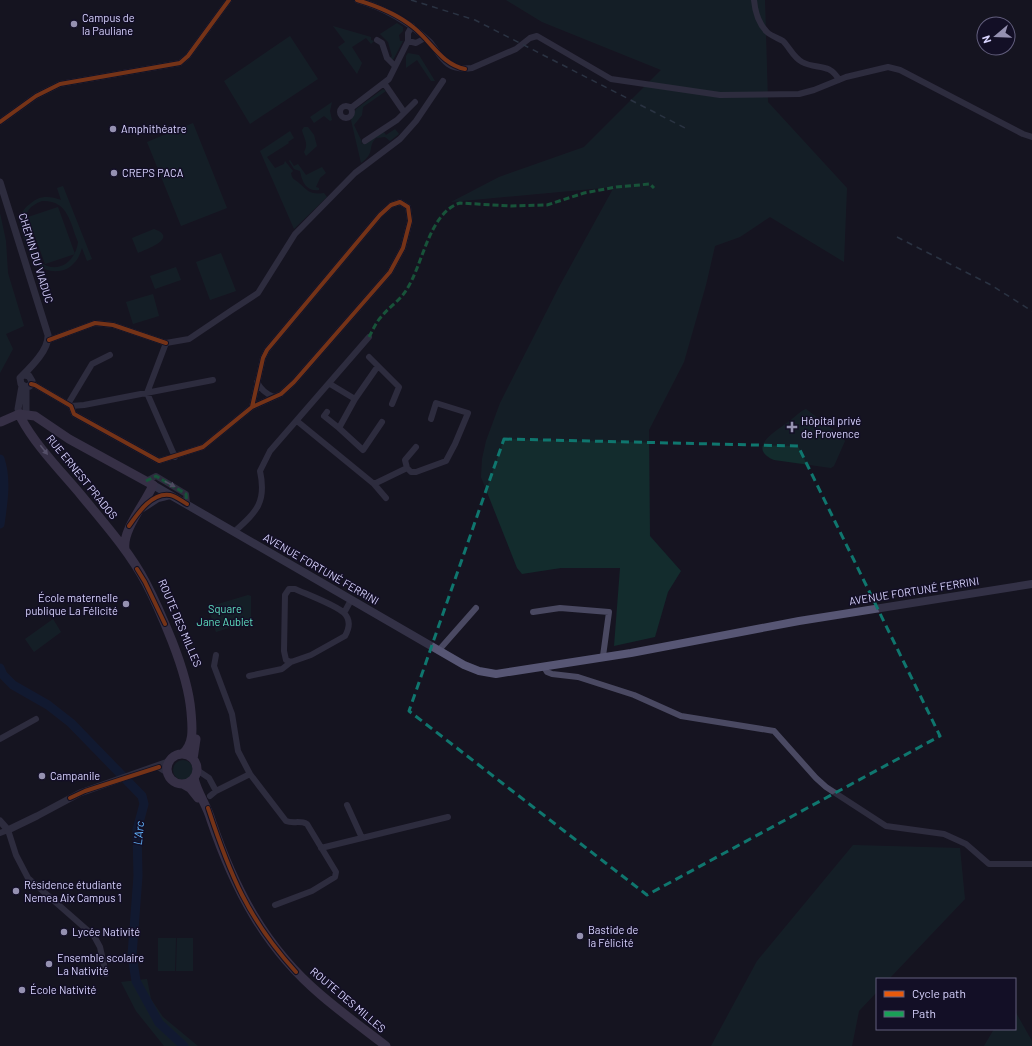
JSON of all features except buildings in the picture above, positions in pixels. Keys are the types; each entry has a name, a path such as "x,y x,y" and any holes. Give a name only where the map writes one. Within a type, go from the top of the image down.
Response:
{"main road":[{"path":"2,422 22,415"},
{"name":"AVENUE FORTUNÉ FERRINI","path":"22,415 44,424 187,504 468,667 486,672 504,673 544,667 603,656 650,644 744,627 799,622 1032,584"},
{"name":"RUE ERNEST PRADOS","path":"22,415 27,428 108,528 127,549"},
{"path":"2,422 16,422 27,428"},
{"path":"127,549 124,540 128,529 140,510 149,483"},
{"path":"140,510 153,500 170,495"},
{"path":"108,528 121,532 128,529"},
{"name":"ROUTE DES MILLES","path":"127,549 162,608 192,685 197,729 193,759"},
{"name":"ROUTE DES MILLES","path":"179,654 188,686 193,729 190,744 187,750 182,754"},
{"path":"182,754 193,759 197,773 183,784 173,781 168,767 172,758 182,754"},
{"name":"ROUTE DES MILLES","path":"197,773 196,787 208,808 224,858 236,886 262,929 296,972"},
{"name":"ROUTE DES MILLES","path":"183,784 190,788 200,802 219,860 244,912 263,941 276,956 296,972 320,995 386,1046"}],"street":[{"path":"0,122 36,96 60,84 180,63 188,56 229,0"},
{"path":"358,0 392,13 412,26 448,64 464,69 516,49 530,38 537,36 611,79 720,95 799,94 840,80 888,67 900,70 1023,134 1032,137"},
{"path":"754,0 757,16 767,32 784,42 794,56 803,62 830,69 835,72 840,80"},
{"path":"351,108 389,79 408,41 408,33 412,26"},
{"path":"408,41 416,43 425,38"},
{"path":"377,40 382,43 387,58 395,66"},
{"path":"22,415 27,382 32,366 49,340 95,323 113,325 166,343 189,338 258,293 295,234 355,173 400,140 443,81"},
{"path":"384,82 404,112"},
{"path":"365,141 397,120 415,102"},
{"name":"CHEMIN DU VIADUC","path":"0,182 10,208 49,340"},
{"path":"69,405 74,414 159,461 204,447 252,407 281,394 294,382 390,272 403,248 410,221 408,207 400,202 391,205 380,214 267,350 262,358 252,407"},
{"path":"234,532 254,513 261,501 263,482 260,471 270,451 330,384 369,337"},
{"path":"166,343 147,393 175,457"},
{"path":"69,405 92,364 110,355"},
{"path":"369,357 399,387 392,404"},
{"path":"339,428 355,399 378,366"},
{"path":"27,382 35,385 69,405 84,405 213,380"},
{"path":"257,382 260,388 268,395 274,397"},
{"path":"330,384 355,399"},
{"path":"416,447 405,460 407,468 411,472 416,472 446,461 468,413 436,403 431,419"},
{"path":"327,412 324,416 363,450 382,422"},
{"path":"297,421 374,484 386,498"},
{"path":"374,484 407,468"},
{"path":"149,483 156,476 179,488 186,494 187,504"},
{"path":"249,676 282,669 291,662 311,655 344,636 348,631 348,620 344,613 295,589 289,589 285,595 284,652 286,660 291,662"},
{"path":"344,613 351,600"},
{"path":"439,650 476,608"},
{"path":"533,612 560,608 609,612 603,656"},
{"path":"216,655 214,666 232,714 238,751 250,774 286,821 290,823 302,821 307,824 336,872 335,877 312,891 275,905"},
{"path":"544,667 547,672 552,674 578,677 634,695 681,716 774,731 816,778 826,787 886,826 944,834 966,844 989,864 1032,864"},
{"path":"0,739 36,719"},
{"path":"0,833 37,816 80,793 156,767 168,767"},
{"path":"197,773 209,778 216,791"},
{"path":"210,796 216,791 250,774"},
{"path":"347,805 362,838"},
{"path":"321,848 448,817"},
{"path":"0,821 8,830 16,855 28,878 94,936 100,947 106,974"}],"highlighted area":[{"path":"504,439 798,446 940,736 647,895 409,711"}],"green space":[{"path":"506,0 765,0 768,102 847,188 844,262 770,217 740,237 715,246 706,285 684,362 649,430 650,536 681,571 668,592 655,637 614,646 620,568 561,568 522,574 517,568 481,477 482,459 486,441 500,403 559,287 614,187 451,202 499,177 584,147 661,70 542,22"},
{"path":"397,23 403,27 403,31 399,35 400,41 403,41 393,60 389,59 392,56 388,42 380,34"},
{"path":"333,26 371,37 371,40 374,41 371,44 366,38 352,47 362,63 357,74 338,47 345,42"},
{"path":"290,36 318,79 250,124 224,81"},
{"path":"408,53 419,55 435,81 431,81 417,60 406,68 406,56"},
{"path":"383,89 386,91 363,107 362,115 354,125 362,142 361,144 384,132 386,135 395,129 399,134 390,141 385,137 376,138 373,141 370,153 361,163 351,120 356,109"},
{"path":"332,102 330,111 332,120 330,121 324,116 314,123 310,117"},
{"path":"193,123 227,208 181,226 147,142"},
{"path":"304,127 308,127 314,135 317,146 306,156 304,152 306,143 302,130"},
{"path":"290,131 294,138 288,142 289,143 267,157 275,168 284,164 285,161 293,171 291,173 294,179 310,192 324,193 327,197 294,229 260,151"},
{"path":"290,160 294,166 298,164 306,175 322,167 326,173 320,178 316,187 319,188 319,190 308,188 305,185 300,171 294,169 289,161"},
{"path":"63,186 92,259 87,261 82,248 78,259 69,267 60,271 50,271 41,267 34,260 23,236 20,219 25,208 37,199 49,197 61,200 57,188","holes":["42,201 51,202 63,208 70,220 78,242 73,256 64,265 58,267 45,265 37,259 32,249 25,223 27,213 30,208"]},
{"path":"58,207 75,254 45,264 28,217"},
{"path":"0,213 6,241 8,273 24,326 6,334 13,349 0,373"},
{"path":"154,229 161,232 163,236 162,239 154,246 138,253 132,238"},
{"path":"221,253 236,291 210,300 196,262"},
{"path":"176,267 181,280 155,289 150,276"},
{"path":"153,294 159,316 133,324 126,302"},
{"path":"806,409 841,436 845,441 834,466 831,468 774,460 766,455 763,450 763,445 771,435"},
{"name":"Square Jane Aublet","path":"248,595 251,596 251,621 216,632 208,607"},
{"path":"53,619 61,632 34,652 25,639"},
{"path":"183,760 190,763 193,770 190,777 183,780 176,777 173,770 176,763"},
{"path":"853,845 960,848 965,899 890,978 876,978 876,993 859,1011 852,1046 711,1046 757,961"},
{"path":"158,938 176,938 175,971 158,971"},
{"path":"177,938 193,938 193,971 176,971"},
{"path":"147,979 151,999 163,1017 198,1046 164,1046 136,1011 121,982"},
{"path":"1016,1013 1032,1041 1032,1046 984,1046 993,1030 1016,1030"}],"waterway":[{"name":"L'Arc","path":"0,459 4,483 0,524"},
{"name":"L'Arc","path":"0,668 3,675 13,685 48,705 71,723 142,796 144,804 137,830 138,876 132,955 136,981 159,1023 184,1046"}],"railway":[{"path":"411,0 475,20 689,130"},
{"path":"897,237 991,285 1032,311"}],"marked path":[{"path":"369,337 376,323 405,292 417,269 433,229 440,218 449,209 460,203 511,206 547,205 584,193 616,187 650,184 654,188"},
{"path":"146,481 156,476 186,494 187,504"}],"cycle path":[{"path":"0,122 36,96 60,84 180,63 188,56 229,0"},
{"path":"357,0 394,14 420,33 437,52 449,62 465,69"},
{"path":"31,384 71,406 74,414 159,461 203,447 252,407 281,394 294,382 390,272 403,248 410,221 408,207 400,202 391,205 380,215 267,350 263,358 252,407"},
{"path":"49,340 95,323 113,325 166,343"},
{"path":"129,526 146,504 157,497 170,495 187,504"},
{"path":"137,569 145,582 165,624"},
{"path":"70,798 85,791 159,767"},
{"path":"208,808 224,854 242,895 265,933 296,972"}],"place":[{"name":"Campus de la Pauliane","path":"74,24"},
{"name":"Amphithéatre","path":"113,129"},
{"name":"CREPS PACA","path":"114,173"},
{"name":"Hôpital privé de Provence","path":"792,427"},
{"name":"École maternelle publique La Félicité","path":"126,604"},
{"name":"Campanile","path":"42,776"},
{"name":"Résidence étudiante Nemea Aix Campus 1","path":"16,891"},
{"name":"Lycée Nativité","path":"64,932"},
{"name":"Bastide de la Félicité","path":"580,936"},
{"name":"Ensemble scolaire La Nativité","path":"49,964"},
{"name":"École Nativité","path":"22,990"}]}
